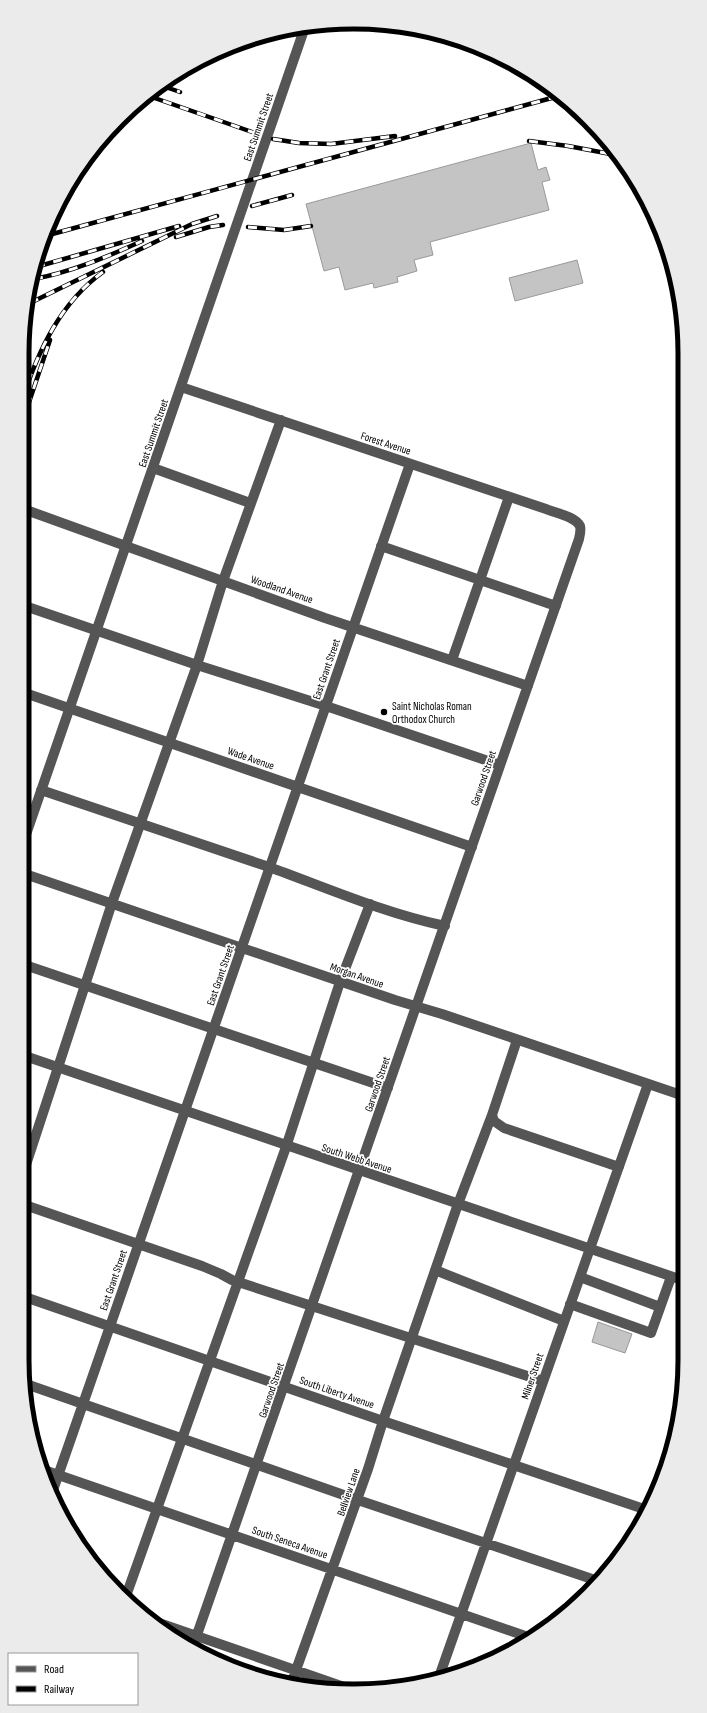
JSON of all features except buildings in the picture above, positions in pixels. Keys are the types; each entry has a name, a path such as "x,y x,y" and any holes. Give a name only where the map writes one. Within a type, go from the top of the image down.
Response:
{"street":[{"name":"East Summit Street","path":"29,825 303,33"},
{"name":"Forest Avenue","path":"181,387 572,518 580,526"},
{"path":"29,1155 112,903 197,664 223,581 250,503 281,420"},
{"name":"East Grant Street","path":"55,1485 410,464"},
{"path":"153,468 250,503"},
{"path":"452,660 509,497"},
{"name":"Woodland Avenue","path":"29,511 353,627 528,686"},
{"name":"Garwood Street","path":"194,1643 556,606 579,539 580,526"},
{"path":"381,546 556,606"},
{"path":"29,607 500,765"},
{"name":"Wade Avenue","path":"29,694 472,847"},
{"path":"41,790 270,868 410,918 445,926"},
{"name":"Morgan Avenue","path":"29,874 340,982 678,1094"},
{"path":"127,1592 286,1147 340,982 370,904"},
{"path":"29,966 388,1088"},
{"name":"Bellview Lane","path":"293,1678 358,1500 383,1421 435,1270 492,1115 517,1040"},
{"name":"South Webb Avenue","path":"29,1058 678,1279"},
{"name":"Milner Street","path":"441,1672 648,1084"},
{"path":"492,1115 494,1121 504,1128 619,1167"},
{"path":"29,1206 202,1266 237,1282 313,1305 543,1381"},
{"path":"435,1270 564,1321"},
{"path":"580,1276 660,1307"},
{"path":"570,1304 651,1333 671,1277"},
{"name":"South Liberty Avenue","path":"29,1298 383,1421 642,1508"},
{"path":"30,1386 358,1500 592,1579"},
{"name":"South Seneca Avenue","path":"49,1472 524,1636"},
{"path":"170,1627 333,1683"}],"railway":[{"path":"168,88 180,92"},
{"path":"154,98 255,133"},
{"path":"52,234 553,98"},
{"path":"273,139 299,143 331,144 395,136"},
{"path":"529,141 609,154"},
{"path":"252,206 292,195"},
{"path":"33,301 192,224 217,216"},
{"path":"176,237 209,227 223,225"},
{"path":"41,265 179,226"},
{"path":"248,227 284,230 311,226"},
{"path":"38,278 89,263 142,241"},
{"path":"29,381 44,345 63,313 88,284 103,272"},
{"path":"29,402 50,340"}],"place":[{"name":"Saint Nicholas Roman Orthodox Church","path":"384,712"}]}
